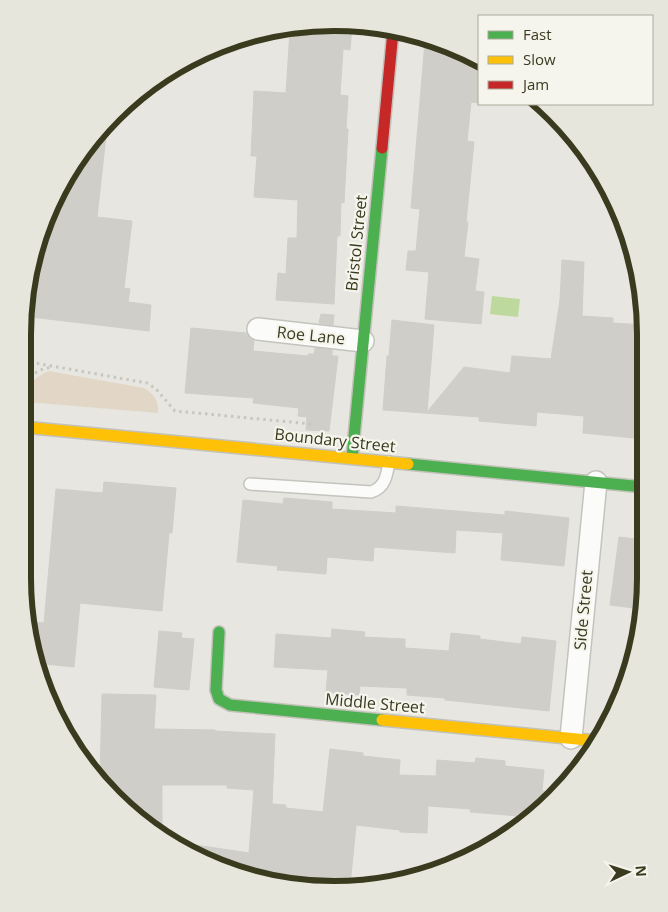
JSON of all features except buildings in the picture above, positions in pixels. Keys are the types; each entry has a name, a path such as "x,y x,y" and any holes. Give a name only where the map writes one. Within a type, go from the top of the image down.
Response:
{"street":[{"name":"Bristol Street","path":"352,458 392,37"},
{"name":"Roe Lane","path":"258,329 363,341"},
{"name":"Boundary Street","path":"31,428 637,486"},
{"name":"Side Street","path":"572,738 596,482"},
{"name":"Middle Street","path":"219,632 216,690 220,699 230,705 590,739"}],"lane":[{"path":"250,484 371,492 378,489 385,482 389,462"}],"path":[{"path":"31,363 147,383 156,389 175,410 312,424"},
{"path":"31,376 40,370 54,366"}],"shaded area":[{"path":"492,296 520,299 518,317 490,314"},
{"path":"49,371 144,388 155,398 158,405 158,413 31,402 31,385 39,376"}],"traffic: fast":[{"path":"352,458 382,148"},
{"path":"408,464 637,486"},
{"path":"219,632 216,690 219,699 230,705 382,720"}],"traffic: slow":[{"path":"31,428 408,464"},
{"path":"382,720 589,740"}],"traffic: jam":[{"path":"382,148 392,37"}]}
